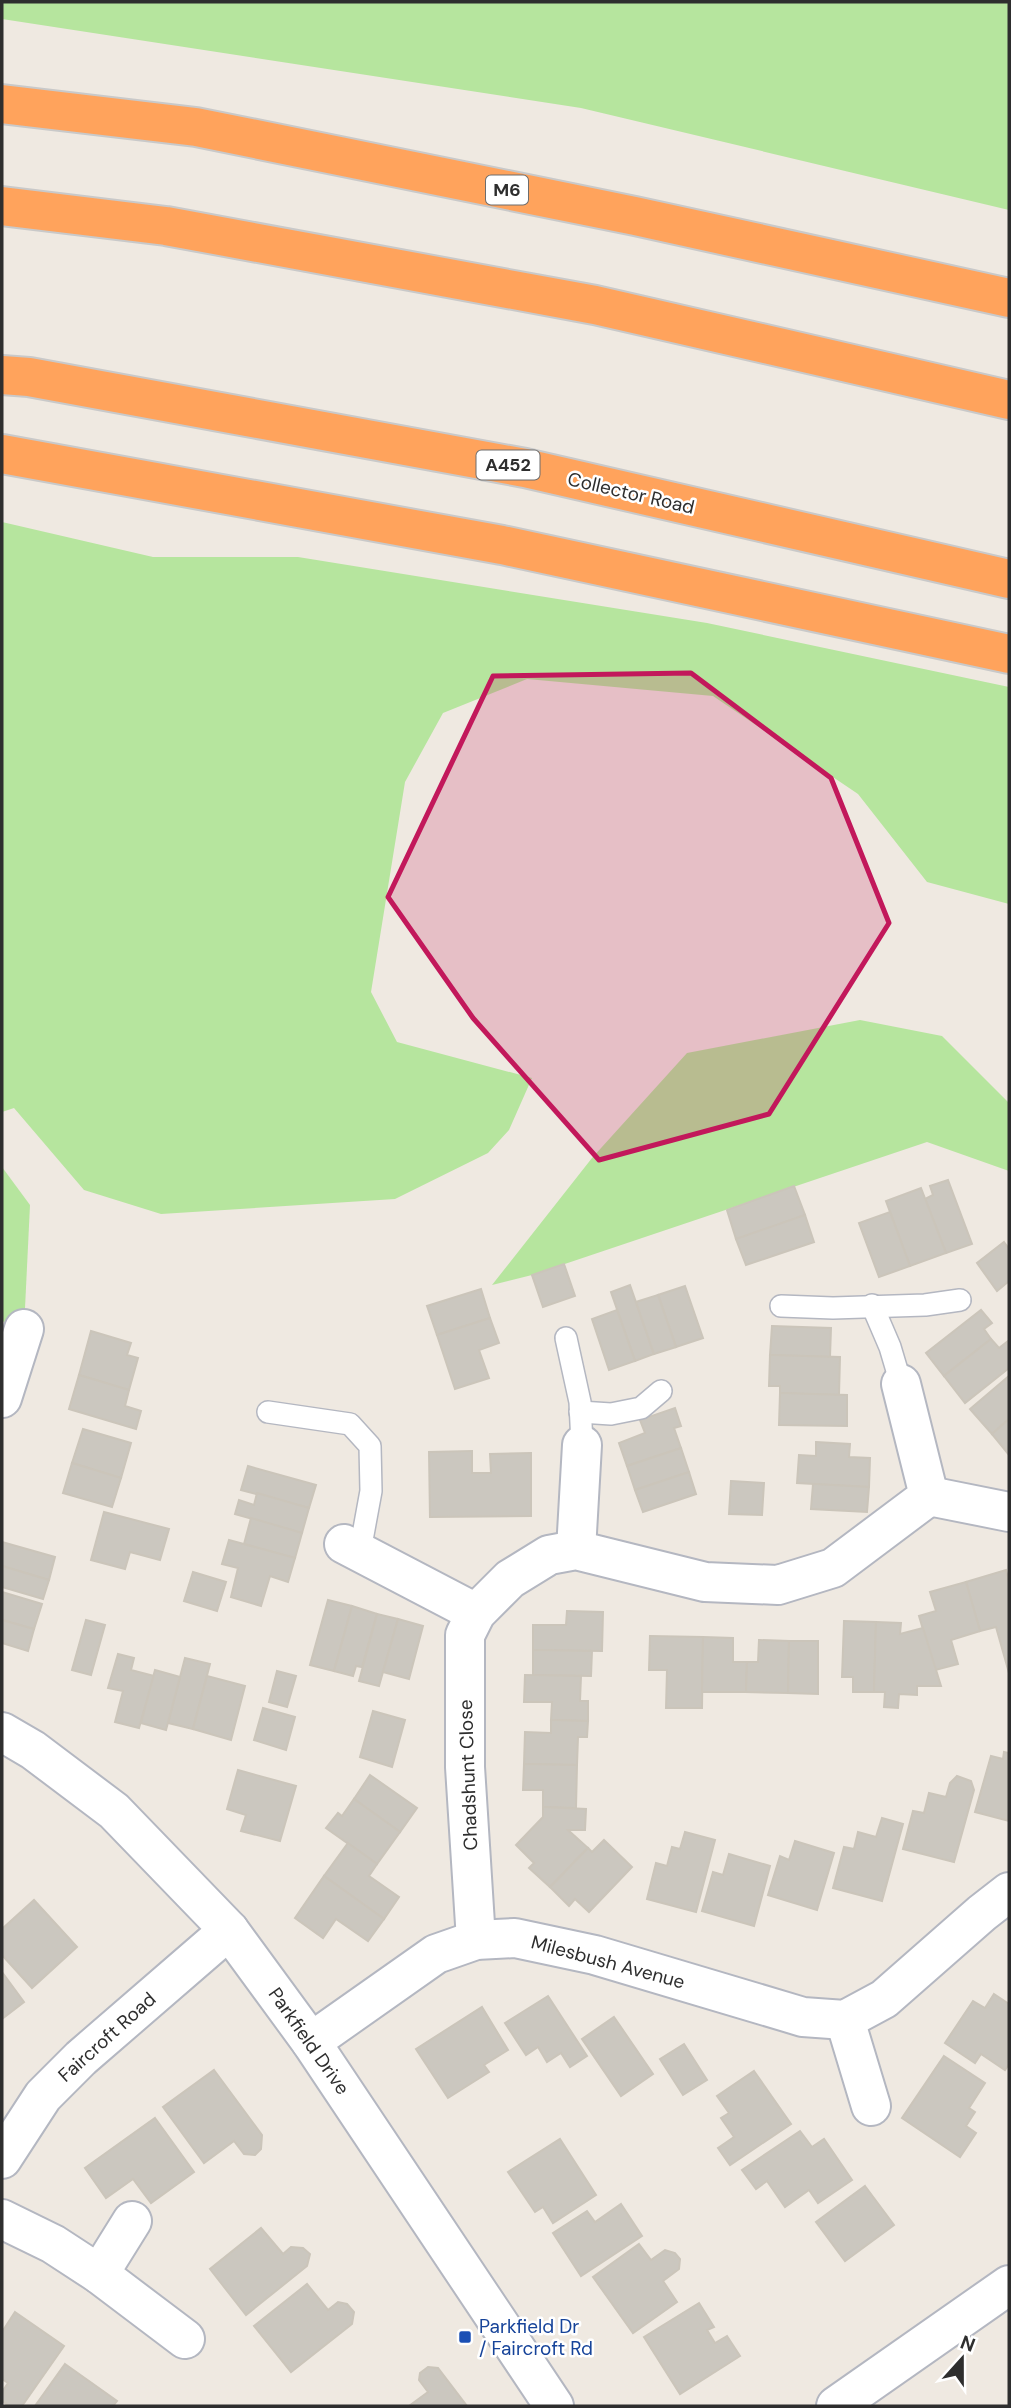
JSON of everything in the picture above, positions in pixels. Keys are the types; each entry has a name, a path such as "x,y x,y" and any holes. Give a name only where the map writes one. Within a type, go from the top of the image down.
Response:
{"highway":[{"name":"M6","path":"2,104 196,127 635,216 1009,298"},
{"path":"2,206 166,226 595,305 1009,400"},
{"name":"Collector Road","path":"2,375 29,377 525,468 1009,579"},
{"path":"2,454 502,545 1009,654"}],"street":[{"path":"2,1398 24,1329"},
{"path":"901,1384 929,1496 1009,1512"},
{"path":"576,1550 581,1428"},
{"name":"Chadshunt Close","path":"476,1940 465,1767 465,1635 476,1613 510,1579 549,1555 576,1550 705,1583 779,1585 833,1568 929,1496"},
{"path":"352,1548 476,1613"},
{"name":"Parkfield Drive","path":"2,1732 33,1749 114,1811 229,1930 312,2042 554,2406"},
{"path":"871,2106 845,2020 884,1999 1009,1892"},
{"name":"Faircroft Road","path":"2,2159 43,2096 81,2058 229,1930"},
{"name":"Milesbush Avenue","path":"312,2042 436,1954 476,1940 515,1938 595,1955 803,2017 845,2020"},
{"path":"2,2219 52,2244 99,2274 185,2339"},
{"path":"99,2274 132,2221"},
{"path":"836,2406 1009,2285"}],"lane":[{"path":"781,1306 833,1308 925,1305 960,1300"},
{"path":"872,1305 890,1347 901,1384"},
{"path":"566,1338 581,1428 611,1414 641,1408 661,1391"},
{"path":"268,1412 350,1424 370,1446 370,1491 352,1548"}],"highlighted area":[{"path":"691,673 831,778 889,923 769,1114 599,1160 473,1018 388,897 493,676"}],"green space":[{"path":"2,2 1009,2 1009,210 581,108 2,19"},
{"path":"2,522 153,557 298,557 707,623 1009,687 1009,904 927,882 858,794 713,696 527,679 443,713 405,782 371,992 397,1042 532,1078 509,1130 488,1153 395,1199 161,1214 84,1190 14,1108 2,1112"},
{"path":"860,1020 942,1036 1008,1102 1009,1171 927,1142 532,1275 492,1285 592,1158 687,1053"},
{"path":"2,1167 30,1205 24,1329 2,1321"}],"building":[{"path":"948,1180 972,1244 946,1253 925,1199 933,1195 930,1186"},
{"path":"794,1186 805,1215 736,1239 727,1210"},
{"path":"921,1188 946,1253 910,1266 886,1201"},
{"path":"890,1212 910,1266 879,1277 859,1223"},
{"path":"805,1215 814,1242 746,1265 736,1239"},
{"path":"1004,1242 1009,1249 1009,1281 997,1291 977,1263"},
{"path":"564,1264 575,1296 543,1307 532,1275"},
{"path":"630,1285 654,1354 635,1361 611,1292"},
{"path":"685,1286 703,1338 676,1347 658,1295"},
{"path":"481,1289 490,1318 437,1335 427,1306"},
{"path":"658,1295 676,1347 654,1354 636,1302"},
{"path":"617,1310 635,1361 609,1370 592,1319"},
{"path":"981,1310 992,1323 984,1329 991,1339 944,1376 926,1353"},
{"path":"490,1318 499,1343 479,1350 489,1378 455,1389 437,1335"},
{"path":"772,1326 831,1328 830,1357 770,1355"},
{"path":"91,1331 131,1343 127,1355 138,1358 129,1390 79,1375"},
{"path":"991,1339 999,1348 1009,1342 1009,1368 965,1403 944,1376"},
{"path":"770,1355 840,1357 839,1395 780,1393 780,1386 769,1386"},
{"path":"79,1375 129,1390 125,1406 141,1411 136,1429 69,1409"},
{"path":"1009,1376 1009,1419 992,1434 970,1409"},
{"path":"780,1393 847,1395 847,1426 779,1425"},
{"path":"675,1408 681,1426 674,1428 681,1448 627,1466 619,1443 645,1433 640,1420"},
{"path":"1009,1419 1009,1455 992,1434"},
{"path":"83,1429 131,1443 121,1478 72,1463"},
{"path":"816,1442 850,1444 849,1457 870,1458 869,1487 797,1483 799,1455 816,1456"},
{"path":"681,1448 689,1472 635,1490 627,1466"},
{"path":"472,1451 472,1473 491,1473 490,1454 531,1453 531,1516 430,1517 429,1452"},
{"path":"72,1463 121,1478 112,1507 63,1493"},
{"path":"248,1466 316,1485 309,1508 241,1490"},
{"path":"689,1472 696,1494 643,1512 635,1490"},
{"path":"731,1481 764,1483 762,1515 729,1514"},
{"path":"813,1484 869,1487 867,1512 811,1509"},
{"path":"257,1493 309,1508 302,1533 235,1514 239,1500 254,1505"},
{"path":"104,1512 169,1529 160,1560 130,1552 125,1569 91,1560"},
{"path":"251,1518 302,1533 295,1558 244,1544"},
{"path":"229,1540 295,1558 288,1582 270,1576 261,1606 231,1597 238,1568 222,1564"},
{"path":"2,1542 55,1557 49,1580 2,1566"},
{"path":"2,1566 49,1580 43,1599 2,1587"},
{"path":"1006,1570 1009,1582 1009,1673 996,1627 980,1631 966,1582"},
{"path":"193,1572 226,1582 217,1611 184,1601"},
{"path":"966,1582 980,1631 951,1640 958,1664 935,1670 919,1616 936,1611 930,1592"},
{"path":"2,1592 42,1604 34,1629 2,1620"},
{"path":"328,1600 352,1606 334,1671 310,1665"},
{"path":"352,1606 377,1614 362,1667 356,1666 353,1676 334,1671"},
{"path":"567,1611 603,1612 602,1651 533,1650 533,1625 566,1625"},
{"path":"377,1614 398,1619 379,1686 359,1681"},
{"path":"398,1619 423,1626 409,1679 383,1672"},
{"path":"2,1620 34,1629 28,1651 2,1643"},
{"path":"86,1620 105,1625 91,1675 72,1670"},
{"path":"844,1621 876,1622 874,1692 853,1692 853,1677 842,1677"},
{"path":"876,1622 901,1623 900,1634 923,1628 941,1686 917,1686 917,1695 899,1694 898,1708 884,1707 885,1692 874,1692"},
{"path":"650,1636 703,1637 702,1708 666,1708 667,1670 649,1670"},
{"path":"703,1637 733,1638 733,1662 747,1662 746,1692 702,1692"},
{"path":"759,1640 789,1641 788,1693 746,1692 747,1662 758,1662"},
{"path":"789,1641 818,1641 818,1694 788,1693"},
{"path":"533,1650 592,1651 591,1676 533,1675"},
{"path":"118,1654 134,1658 131,1670 154,1676 139,1728 115,1722 123,1691 108,1688"},
{"path":"185,1658 210,1664 193,1729 168,1723"},
{"path":"155,1670 180,1677 166,1730 141,1723"},
{"path":"277,1671 296,1676 287,1707 269,1702"},
{"path":"525,1675 581,1676 580,1701 588,1701 588,1721 551,1720 552,1702 524,1702"},
{"path":"207,1676 245,1686 231,1740 193,1729"},
{"path":"263,1708 295,1717 286,1750 254,1740"},
{"path":"373,1711 405,1720 392,1767 360,1757"},
{"path":"551,1720 588,1721 587,1737 578,1737 577,1765 524,1764 525,1732 551,1733"},
{"path":"1004,1752 1009,1753 1009,1821 975,1812 991,1756 1003,1759"},
{"path":"524,1764 577,1765 576,1808 543,1807 543,1790 523,1790"},
{"path":"238,1770 296,1786 280,1841 241,1831 246,1815 227,1809"},
{"path":"370,1775 417,1808 400,1832 354,1799"},
{"path":"957,1776 971,1781 974,1790 954,1862 903,1849 913,1811 924,1813 929,1793 946,1797 950,1783"},
{"path":"354,1799 400,1832 377,1864 326,1828 338,1813 342,1816"},
{"path":"543,1807 586,1809 585,1830 568,1830 588,1848 550,1887 529,1868 534,1863 516,1845 543,1817"},
{"path":"882,1818 903,1824 882,1901 833,1888 844,1847 854,1849 858,1832 876,1837"},
{"path":"685,1832 715,1840 696,1912 647,1899 656,1863 667,1866 672,1847 680,1849"},
{"path":"604,1840 632,1867 589,1912 575,1899 569,1906 550,1887 588,1848 592,1852"},
{"path":"795,1841 834,1853 817,1910 768,1895 780,1856 789,1860"},
{"path":"348,1843 377,1864 369,1876 399,1897 384,1919 324,1876"},
{"path":"729,1854 770,1866 754,1926 702,1911 713,1872 723,1875"},
{"path":"324,1876 384,1919 368,1941 336,1919 323,1938 295,1918"},
{"path":"34,1900 77,1947 32,1988 2,1955 2,1929"},
{"path":"2,1972 24,2002 2,2019"},
{"path":"994,1994 1009,2004 1009,2064 1005,2070 981,2054 975,2063 945,2043 973,2001 985,2008"},
{"path":"548,1996 587,2056 570,2067 561,2053 547,2062 538,2047 526,2055 505,2023"},
{"path":"482,2007 508,2050 484,2065 489,2072 448,2098 416,2049"},
{"path":"614,2017 653,2074 621,2096 582,2039"},
{"path":"684,2044 707,2080 683,2095 660,2059"},
{"path":"944,2056 985,2083 969,2108 975,2112 966,2126 976,2133 960,2157 902,2118"},
{"path":"214,2070 262,2135 261,2149 255,2155 244,2154 234,2141 204,2163 163,2107"},
{"path":"754,2071 791,2124 730,2165 718,2148 734,2137 721,2118 729,2113 717,2096"},
{"path":"155,2118 194,2172 151,2203 133,2179 106,2198 85,2168"},
{"path":"800,2131 812,2147 824,2139 852,2180 818,2203 809,2190 785,2207 767,2181 756,2189 742,2170"},
{"path":"560,2139 596,2195 553,2223 543,2207 535,2212 508,2172"},
{"path":"865,2186 894,2225 845,2261 816,2222"},
{"path":"621,2204 642,2236 581,2276 553,2233 587,2211 595,2222"},
{"path":"261,2228 283,2254 291,2247 303,2248 310,2254 307,2266 246,2315 210,2269"},
{"path":"639,2244 651,2260 665,2250 675,2253 680,2259 679,2269 663,2281 677,2302 633,2333 593,2277"},
{"path":"307,2284 328,2310 338,2302 347,2304 354,2312 352,2324 291,2372 254,2326"},
{"path":"699,2303 714,2327 707,2330 715,2343 727,2336 740,2356 680,2394 644,2337"},
{"path":"15,2312 64,2346 22,2406 9,2406 2,2401 2,2392 8,2383 2,2379 2,2332"},
{"path":"65,2364 117,2401 113,2406 35,2406"},
{"path":"428,2367 438,2368 467,2406 409,2406 428,2392 419,2380 420,2373"}],"place":[{"name":"Parkfield Dr / Faircroft Rd","path":"465,2337"}]}
